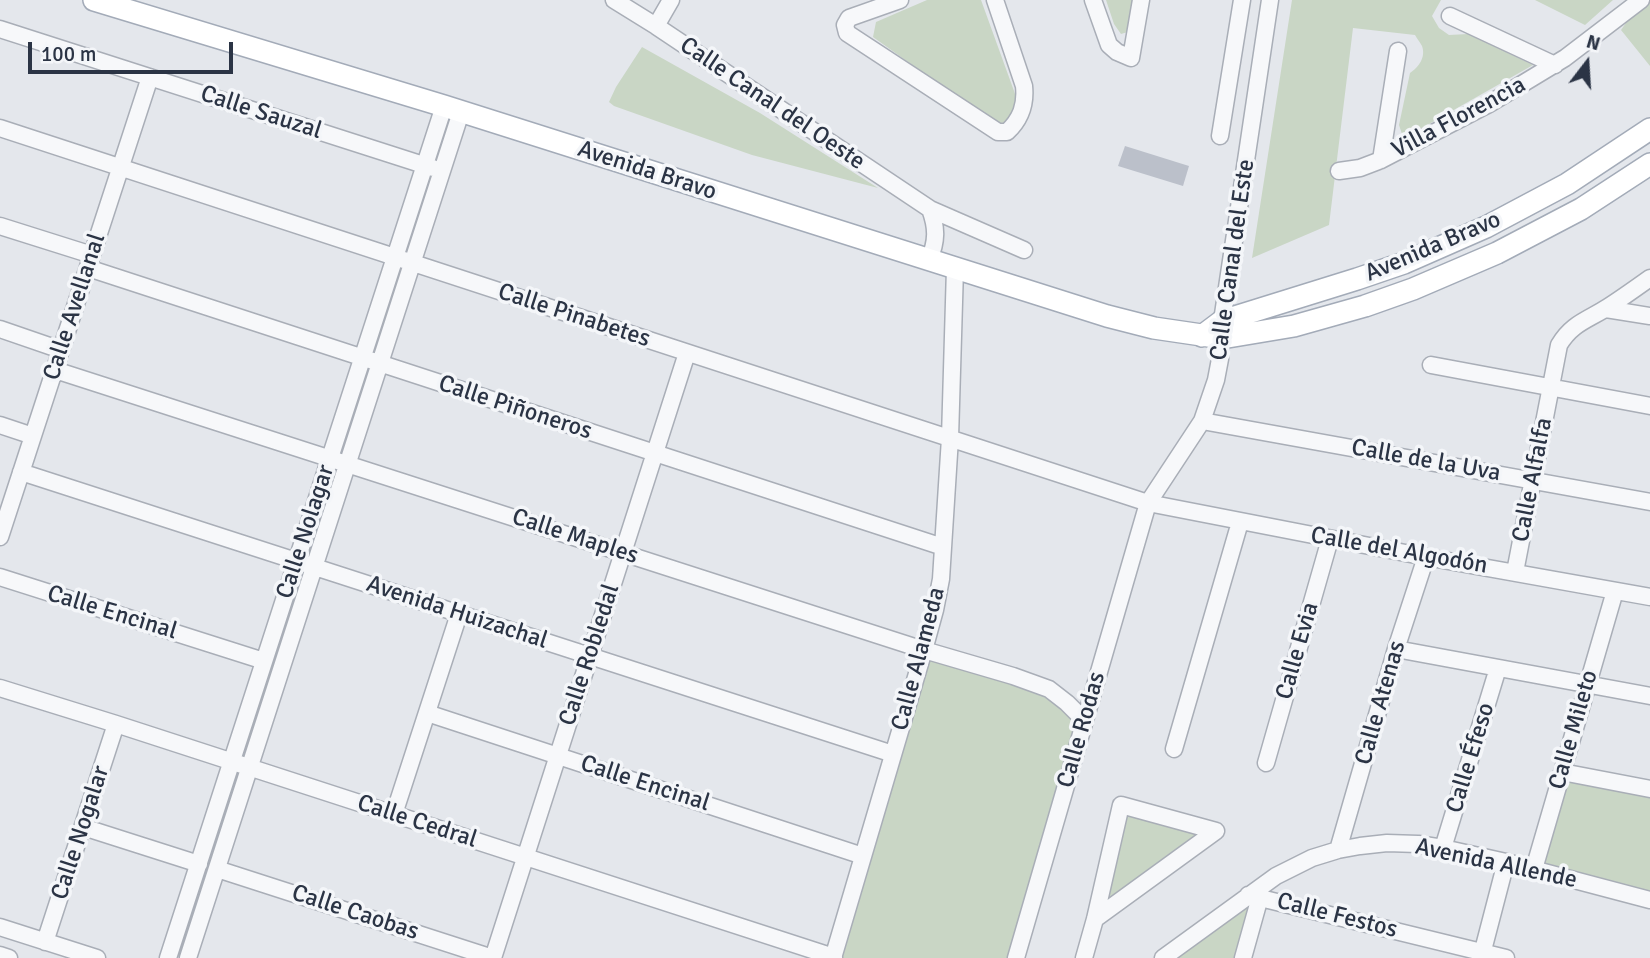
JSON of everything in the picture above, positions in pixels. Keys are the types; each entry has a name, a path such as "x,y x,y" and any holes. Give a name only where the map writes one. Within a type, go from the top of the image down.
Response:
{"main road":[{"name":"Avenida Bravo","path":"94,0 452,109 1107,316 1154,328 1215,332 1294,326 1365,306 1413,289 1497,253 1581,209 1650,164"},
{"name":"Avenida Bravo","path":"1215,332 1404,263 1486,227 1567,184 1650,129"},
{"path":"1567,184 1581,209"},
{"path":"1404,263 1413,289"}],"street":[{"name":"Calle Canal del Oeste","path":"614,0 930,209 1024,250"},
{"path":"637,15 647,0"},
{"path":"656,26 671,0"},
{"path":"900,0 849,18 845,25 847,33 1002,133 1007,132 1020,117 1025,96 995,0"},
{"path":"1093,0 1109,45 1131,58 1141,0"},
{"name":"Calle Canal del Este","path":"1220,136 1242,0"},
{"name":"Calle Canal del Este","path":"1148,503 1202,421 1216,380 1215,332 1270,0"},
{"name":"Villa Florencia","path":"1339,171 1360,168 1381,160 1489,104 1555,65 1641,0"},
{"path":"1450,16 1555,65"},
{"name":"Calle Sauzal","path":"0,29 442,171"},
{"path":"1381,160 1398,51"},
{"name":"Calle Avellanal","path":"1,529 150,77"},
{"name":"Calle Nolagar","path":"168,958 424,165 452,109"},
{"name":"Calle Nolagar","path":"188,958 442,171 452,109"},
{"name":"Calle Pinabetes","path":"0,128 1148,503"},
{"path":"929,260 936,236 930,209"},
{"name":"Calle Piñoneros","path":"0,226 90,262 362,358 943,547"},
{"name":"Calle Alameda","path":"833,957 935,610 941,579 950,438 955,268"},
{"name":"Calle Alfalfa","path":"1515,572 1559,345 1575,325 1606,309 1650,278"},
{"path":"1606,309 1650,316"},
{"path":"0,329 61,350"},
{"name":"Calle Robledal","path":"493,958 687,353"},
{"path":"1431,365 1650,406"},
{"name":"Calle Maples","path":"55,370 923,650 1013,676 1049,689 1085,720"},
{"name":"Calle de la Uva","path":"1202,421 1650,502"},
{"path":"0,425 33,436"},
{"name":"Avenida Huizachal","path":"21,472 893,754"},
{"name":"Calle del Algodón","path":"1148,503 1650,597"},
{"name":"Calle Rodas","path":"1016,958 1148,503"},
{"path":"1174,750 1240,522"},
{"name":"Calle Evia","path":"1266,763 1330,539"},
{"name":"Calle Atenas","path":"1338,850 1396,649 1426,557"},
{"name":"Calle Encinal","path":"0,577 264,661"},
{"name":"Calle Mileto","path":"1534,869 1615,591"},
{"path":"394,814 459,614"},
{"path":"1396,649 1650,696"},
{"name":"Calle Éfeso","path":"1443,848 1498,668"},
{"name":"Calle Cedral","path":"0,688 833,957"},
{"name":"Calle Encinal","path":"427,713 863,856"},
{"name":"Calle Nogalar","path":"46,942 116,724"},
{"path":"1562,772 1650,789"},
{"path":"1084,958 1121,805 1216,831 1095,919"},
{"path":"83,827 198,864"},
{"name":"Avenida Allende","path":"1163,958 1254,896 1276,876 1312,858 1360,846 1387,843 1443,848 1650,900"},
{"path":"1482,955 1506,862"},
{"name":"Calle Caobas","path":"217,869 493,958"},
{"path":"1244,958 1254,896"},
{"name":"Calle Festos","path":"1254,896 1482,955 1506,958"},
{"path":"0,927 97,958"},
{"path":"0,955 9,958"}],"green space":[{"path":"927,0 981,0 1018,102 1010,122 1001,123 974,109 873,37 876,22"},
{"path":"1106,0 1134,0 1131,31 1121,34 1114,24"},
{"path":"1292,0 1441,0 1432,16 1439,28 1449,35 1468,34 1533,65 1408,136 1402,134 1399,125 1410,73 1421,61 1422,46 1415,35 1353,28 1329,225 1252,258"},
{"path":"1535,0 1613,0 1585,25"},
{"path":"1650,1 1650,66 1621,30 1628,20"},
{"path":"642,47 760,113 878,188 752,155 614,106 609,102 616,87"},
{"path":"924,652 1047,690 1083,721 1015,958 835,956"},
{"path":"1563,779 1650,795 1650,893 1540,866"},
{"path":"1122,808 1212,832 1097,916"},
{"path":"1250,902 1238,958 1175,958"}],"building":[{"path":"1125,146 1189,166 1183,186 1118,166"}]}
